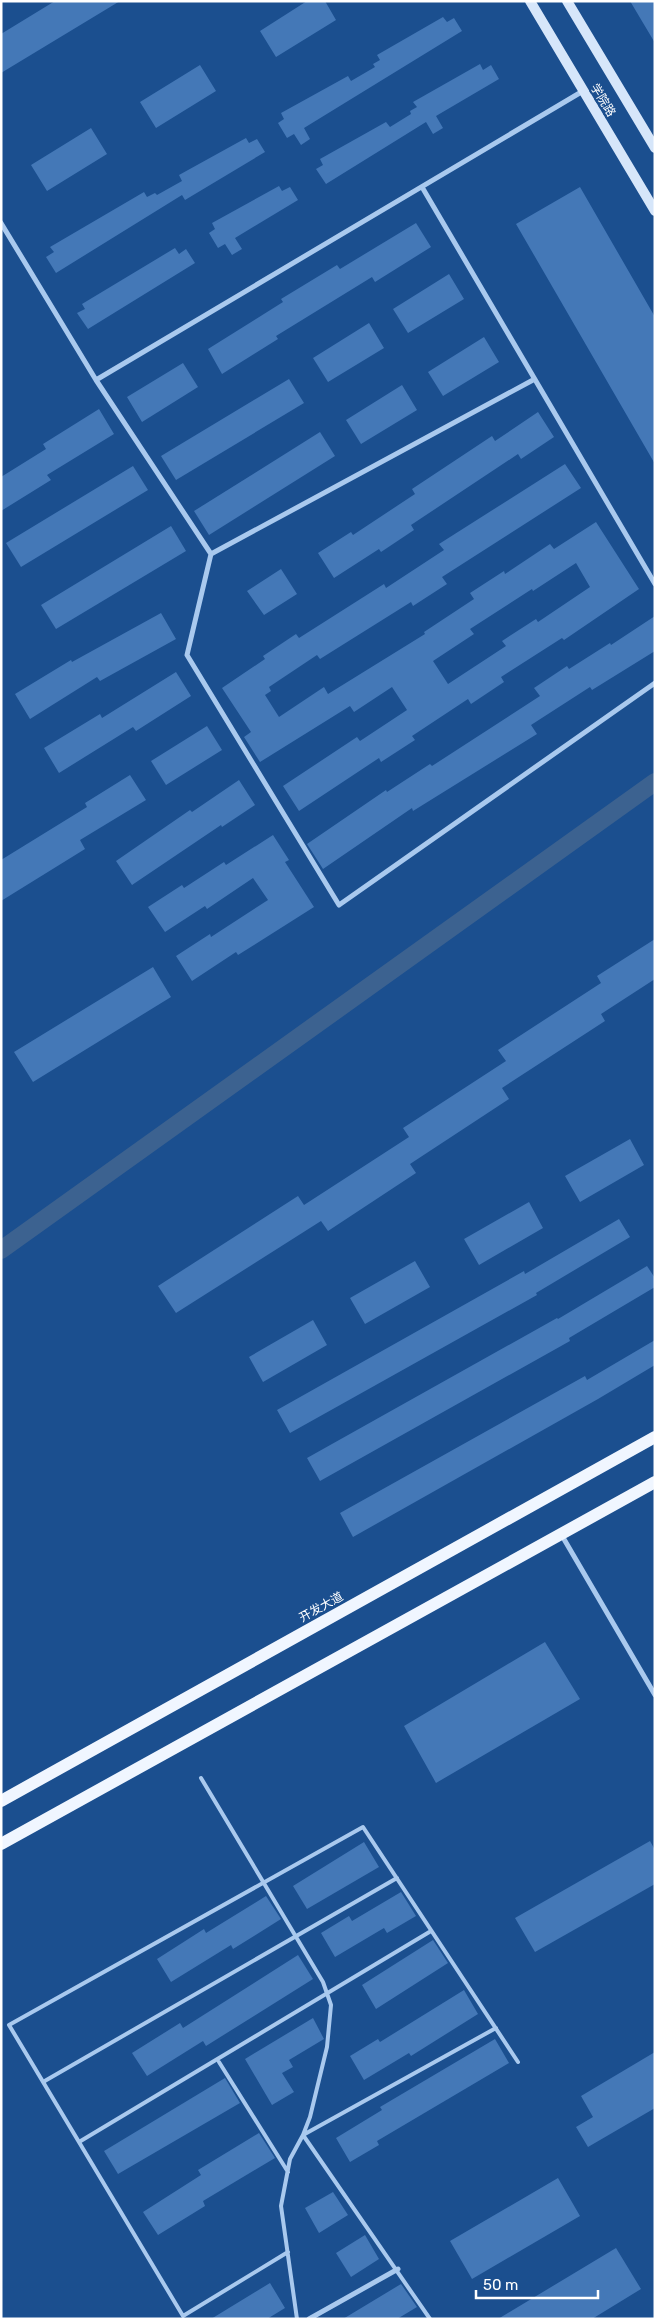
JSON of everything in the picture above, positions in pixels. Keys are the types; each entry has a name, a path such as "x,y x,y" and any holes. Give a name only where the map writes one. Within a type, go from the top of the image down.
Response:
{"main road":[{"name":"学院路","path":"530,1 655,211"},
{"name":"学院路","path":"567,1 655,148"},
{"name":"开发大道","path":"1,1801 655,1437"},
{"path":"1,1844 655,1482"}],"street":[{"path":"96,380 583,91"},
{"path":"422,187 533,380 655,584"},
{"path":"1,223 96,380 211,554 187,655 339,905 655,683"},
{"path":"211,554 533,380"},
{"path":"561,1534 655,1695"},
{"path":"309,2319 398,2269"}],"lane":[{"path":"201,1778 323,1982 331,2005 327,2047 304,2135 290,2159 282,2206 297,2319"},
{"path":"288,2252 183,2316 9,2025 363,1827 518,2062"},
{"path":"43,2082 295,1935 397,1878"},
{"path":"79,2142 431,1931"},
{"path":"304,2135 496,2028"},
{"path":"219,2062 288,2172"},
{"path":"304,2135 398,2269 430,2319"}],"building":[{"path":"55,1 120,1 1,73 1,34"},
{"path":"307,1 325,1 336,20 276,57 260,31"},
{"path":"630,1 655,1 655,43"},
{"path":"443,17 447,22 454,18 462,31 304,128 310,139 301,145 294,134 287,138 278,123 284,119 281,113 348,76 351,81 375,67 373,64 380,60 377,55"},
{"path":"480,64 483,70 491,65 499,79 436,116 443,128 433,134 426,122 326,184 316,169 323,165 320,159 386,122 390,127 411,114 410,111 417,107 413,102"},
{"path":"200,65 216,91 156,128 140,102"},
{"path":"91,128 107,154 47,191 31,165"},
{"path":"246,138 249,143 257,139 265,152 185,200 182,195 56,273 46,257 54,252 50,247 144,192 147,197 155,193 157,195 182,181 179,175"},
{"path":"279,186 282,191 290,187 298,200 235,238 242,249 232,255 225,244 218,248 209,233 215,229 212,223"},
{"path":"580,187 655,317 655,464 516,224"},
{"path":"416,223 431,247 375,282 372,277 276,336 278,339 222,374 208,349 283,302 281,299 337,265 340,269"},
{"path":"175,248 179,254 186,249 195,263 88,329 77,313 85,309 82,304"},
{"path":"449,274 464,299 408,333 393,309"},
{"path":"369,323 384,348 328,382 313,358"},
{"path":"484,337 499,362 443,396 428,372"},
{"path":"183,363 198,387 142,422 127,397"},
{"path":"289,379 304,403 176,480 161,456"},
{"path":"402,385 417,410 361,444 346,420"},
{"path":"99,409 114,434 47,475 51,480 1,511 1,477 46,449 43,444"},
{"path":"538,412 554,437 521,459 518,454 411,525 414,530 381,552 379,549 334,578 318,553 351,532 353,535 415,494 412,489 492,436 495,441"},
{"path":"320,432 335,456 209,535 194,511"},
{"path":"565,464 581,488 442,577 447,584 413,606 411,602 320,659 317,655 269,687 271,691 265,695 279,717 324,687 328,694 425,634 424,632 474,599 470,593 504,571 505,574 550,544 554,549 596,522 639,589 564,640 562,638 501,677 504,682 471,704 468,699 412,736 415,740 381,762 379,758 299,811 283,786 357,737 360,741 407,710 392,687 354,712 350,706 260,762 244,737 251,732 222,688 265,659 263,656 296,634 299,638 384,584 386,588 444,550 439,544","holes":["576,563 590,587 538,622 536,619 502,641 506,646 448,684 433,661 474,634 470,629"]},
{"path":"133,466 148,490 21,567 6,543"},
{"path":"171,526 186,551 56,629 41,605"},
{"path":"281,569 297,594 264,615 247,591"},
{"path":"161,613 176,639 100,681 97,677 30,719 15,694 71,660 72,662"},
{"path":"655,616 655,651 592,690 590,687 531,725 537,734 413,811 412,808 323,869 307,844 386,790 387,792 430,764 432,766 540,696 534,688 567,666 569,669 610,643 611,645"},
{"path":"176,672 191,696 136,731 133,727 59,773 44,748 100,714 102,718"},
{"path":"207,726 222,750 166,785 151,761"},
{"path":"130,775 146,800 80,840 85,849 1,901 1,860 87,807 85,803"},
{"path":"239,780 255,805 222,827 221,825 132,885 116,861 190,810 192,812"},
{"path":"273,835 289,860 285,862 314,907 238,955 236,952 192,981 176,956 210,934 211,937 268,900 253,878 207,909 205,906 165,932 148,907 182,885 184,888 224,862 226,865"},
{"path":"655,939 655,979 601,1014 605,1021 502,1088 509,1099 410,1164 416,1173 328,1231 321,1221 176,1313 158,1286 298,1196 304,1205 409,1137 403,1128 506,1061 498,1050 601,983 597,976"},
{"path":"153,967 171,997 33,1082 14,1052"},
{"path":"630,1139 644,1165 580,1202 565,1176"},
{"path":"529,1202 543,1228 479,1265 464,1239"},
{"path":"619,1219 630,1237 536,1293 537,1295 290,1433 277,1410 524,1271 525,1274"},
{"path":"415,1261 430,1287 365,1324 350,1298"},
{"path":"647,1266 655,1278 655,1287 569,1338 570,1341 320,1481 307,1458 558,1319"},
{"path":"313,1320 327,1345 263,1382 249,1357"},
{"path":"655,1340 655,1365 353,1537 340,1513 585,1376 587,1380"},
{"path":"545,1642 580,1699 436,1783 404,1726"},
{"path":"650,1841 655,1850 655,1884 535,1952 515,1918"},
{"path":"364,1842 379,1867 307,1909 293,1886"},
{"path":"401,1892 416,1916 387,1933 384,1928 335,1957 321,1933 349,1916 352,1921"},
{"path":"266,1896 281,1919 233,1949 231,1945 171,1982 157,1959 204,1929 206,1933"},
{"path":"433,1940 448,1963 376,2009 362,1985"},
{"path":"298,1955 313,1979 206,2046 203,2041 147,2076 132,2053 180,2023 183,2028"},
{"path":"464,1990 478,2014 411,2056 409,2053 364,2080 350,2056 378,2039 380,2042"},
{"path":"313,2018 324,2039 289,2060 293,2067 282,2073 294,2092 272,2105 245,2059"},
{"path":"495,2039 509,2063 377,2141 379,2145 350,2162 336,2138 382,2110 380,2107"},
{"path":"655,2052 655,2108 588,2147 576,2127 593,2117 581,2096"},
{"path":"225,2078 240,2103 118,2174 104,2151"},
{"path":"259,2133 275,2158 203,2201 205,2206 158,2235 143,2212 201,2175 198,2170"},
{"path":"558,2178 580,2216 472,2279 450,2241"},
{"path":"333,2192 348,2215 319,2233 305,2208"},
{"path":"365,2235 379,2259 351,2277 336,2253"},
{"path":"616,2248 641,2289 592,2319 498,2319"},
{"path":"270,2283 285,2308 267,2319 211,2319"},
{"path":"401,2284 417,2307 397,2319 343,2319"}],"waterway":[{"path":"1,1250 655,782"}]}
